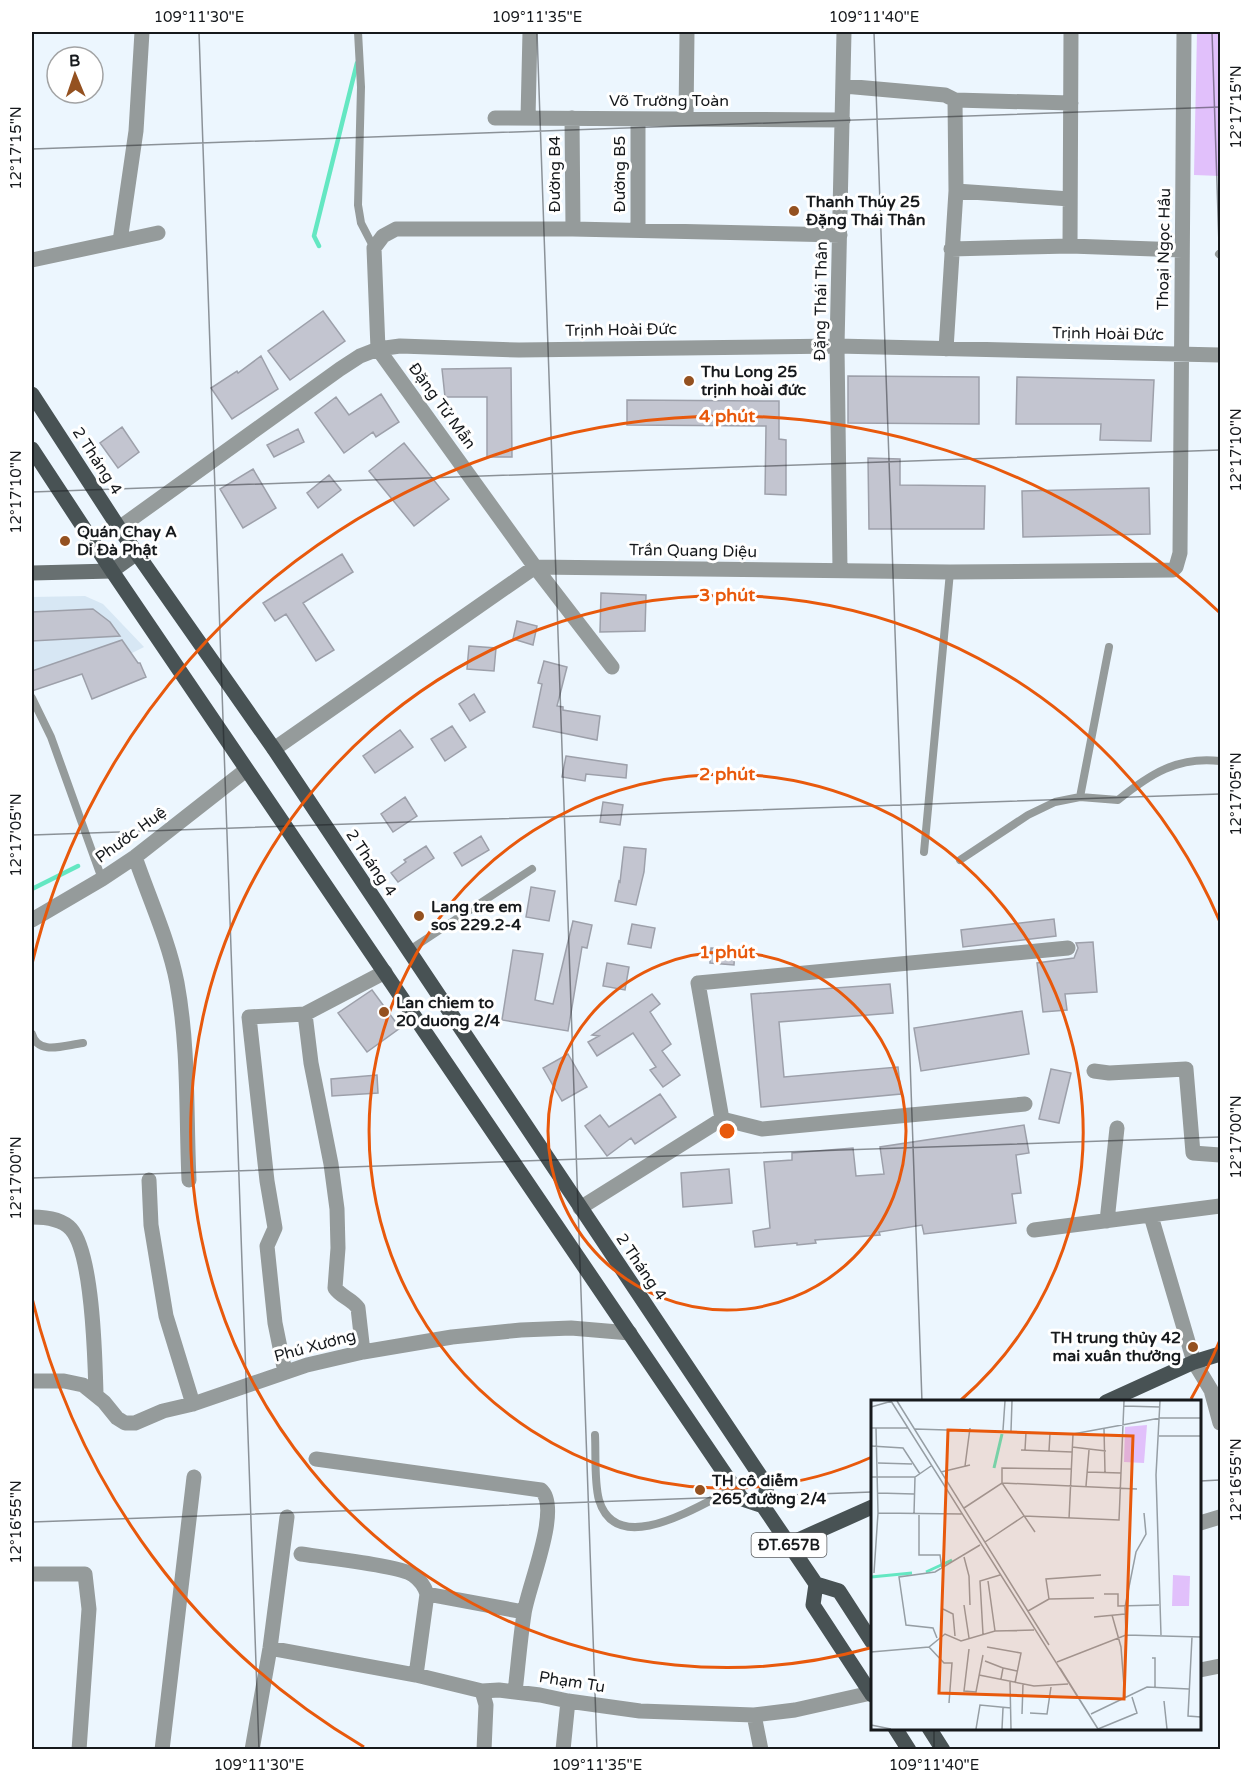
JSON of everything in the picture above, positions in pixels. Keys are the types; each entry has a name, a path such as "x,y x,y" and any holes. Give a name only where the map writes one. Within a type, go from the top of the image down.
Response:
{"main road":[{"name":"2 Tháng 4","path":"32,394 119,528 274,749 767,1486 763,1506"},
{"name":"ĐT.657B","path":"32,449 246,770 742,1499 763,1506 816,1584"},
{"path":"1108,1400 1194,1362 1221,1354"},
{"path":"789,1544 871,1508"},
{"path":"871,1639 840,1591 816,1584 813,1605 871,1692"},
{"path":"896,1730 909,1749"},
{"path":"930,1730 943,1749"}],"street":[{"path":"120,241 136,131 142,32"},
{"path":"528,118 530,32"},
{"path":"686,119 687,32"},
{"name":"Đặng Thái Thân","path":"840,570 837,346 844,32"},
{"path":"1070,246 1071,32"},
{"name":"Thoại Ngọc Hầu","path":"1170,572 1176,567 1180,553 1184,32"},
{"path":"844,86 945,95 955,100 1071,103"},
{"path":"946,349 956,191 955,100"},
{"name":"Võ Trường Toàn","path":"495,118 843,120"},
{"name":"Đường B4","path":"572,118 573,229"},
{"name":"Đường B5","path":"638,119 638,230"},
{"path":"956,191 1070,199"},
{"path":"378,349 375,248 383,236 396,229 573,229 840,235"},
{"path":"32,260 158,233"},
{"path":"951,249 1070,246 1182,250"},
{"name":"Trịnh Hoài Đức","path":"119,528 340,369 360,356 378,349 400,346 519,350 837,346 1221,355"},
{"name":"Đặng Tử Mẫn","path":"378,349 535,567 612,667"},
{"path":"32,573 112,571 137,553"},
{"path":"274,749 535,567"},
{"name":"Trần Quang Diệu","path":"535,567 1170,572"},
{"name":"Phước Huệ","path":"32,920 135,857 246,770"},
{"path":"135,857 177,982 186,1074 189,1180"},
{"path":"722,1119 698,983 1068,948"},
{"path":"285,1372 275,1323 267,1246 274,1228 249,1017 305,1014 385,972"},
{"path":"305,1014 311,1063 331,1164 337,1209 338,1248 335,1288 338,1293 355,1303 358,1308 363,1352"},
{"path":"1094,1071 1109,1073 1186,1069 1193,1153 1221,1155"},
{"path":"580,1208 722,1119 762,1129 1025,1104"},
{"path":"1107,1221 1118,1128"},
{"path":"149,1180 151,1225 166,1316 193,1404"},
{"path":"1034,1230 1221,1206"},
{"path":"32,1216 42,1216 59,1221 71,1229 78,1242 91,1307 96,1394"},
{"path":"1151,1216 1194,1362 1211,1390 1221,1423"},
{"name":"Phú Xương","path":"32,1381 64,1381 83,1385 96,1394 117,1418 125,1423 135,1423 163,1411 193,1404 285,1372 363,1352 452,1337 521,1330 571,1328 630,1334"},
{"path":"316,1459 541,1490 546,1494 547,1522 524,1612 515,1692"},
{"path":"162,1749 194,1477"},
{"path":"252,1749 270,1648 287,1517"},
{"path":"1201,1523 1221,1517"},
{"path":"301,1554 396,1569 412,1574 424,1586 427,1594 416,1675"},
{"path":"32,1574 85,1574 89,1609 79,1749"},
{"path":"427,1594 524,1612"},
{"name":"Phạm Tu","path":"270,1648 416,1675 482,1691 540,1695 640,1711 754,1715 795,1710 871,1694"},
{"path":"1201,1670 1221,1666"},
{"path":"482,1691 486,1705 484,1749"},
{"path":"563,1749 568,1701"},
{"path":"754,1715 761,1749"}],"lane":[{"path":"358,32 361,87 358,205 362,222 375,248"},
{"path":"924,852 951,572"},
{"path":"1080,797 1109,647"},
{"path":"32,698 51,737 102,879"},
{"path":"960,860 1028,815 1055,802 1080,797 1118,801 1136,785 1158,771 1188,761 1201,759 1221,761"},
{"path":"408,951 532,869"},
{"path":"32,1034 35,1042 43,1047 83,1043"},
{"path":"595,1435 598,1498 609,1518 624,1527 658,1525 735,1488"}],"shaded area":[{"path":"1197,32 1220,32 1220,176 1194,175"},
{"path":"85,596 103,604 144,647 106,666 32,691 32,597"}],"building":[{"path":"323,311 345,341 290,380 268,351"},
{"path":"261,356 278,389 232,419 211,388 237,371 238,373"},
{"path":"511,368 512,457 487,457 487,397 445,397 442,369"},
{"path":"848,376 979,377 979,424 848,423"},
{"path":"1017,377 1154,380 1151,441 1100,440 1101,424 1016,424"},
{"path":"381,394 399,422 376,437 373,432 344,453 315,413 336,397 349,415"},
{"path":"627,400 779,401 779,439 786,440 786,495 765,494 766,426 627,425"},
{"path":"122,427 139,452 118,468 100,443"},
{"path":"298,429 304,442 274,457 267,445"},
{"path":"404,443 449,499 414,526 369,471"},
{"path":"868,458 900,459 900,485 985,486 984,529 869,529"},
{"path":"253,469 276,508 243,528 220,489"},
{"path":"329,475 341,490 318,508 307,493"},
{"path":"1149,488 1150,534 1023,537 1022,491"},
{"path":"342,554 353,572 303,603 334,650 316,661 286,614 275,621 263,603"},
{"path":"601,593 646,595 645,631 600,632"},
{"path":"93,609 110,622 120,636 32,641 32,612"},
{"path":"517,621 537,626 533,645 513,639"},
{"path":"122,640 140,663 146,677 92,699 82,674 32,691 32,671"},
{"path":"469,646 496,648 494,671 467,669"},
{"path":"544,661 567,667 557,706 563,707 563,710 600,716 597,740 533,727 542,684 538,683"},
{"path":"474,694 485,712 470,721 459,704"},
{"path":"452,726 466,747 445,761 431,739"},
{"path":"400,730 413,747 375,773 363,756"},
{"path":"566,756 627,765 626,778 586,774 585,781 562,777"},
{"path":"405,797 417,816 393,832 381,814"},
{"path":"603,802 623,805 620,825 600,822"},
{"path":"481,836 489,850 462,866 454,853"},
{"path":"426,846 434,858 398,882 391,873 406,862 404,860"},
{"path":"624,847 646,849 644,872 636,905 615,901 620,882"},
{"path":"531,887 555,891 549,921 526,917"},
{"path":"1054,919 1056,936 963,947 961,930"},
{"path":"573,921 592,925 587,948 582,947 568,1031 502,1020 513,950 543,954 535,1000 553,1004"},
{"path":"632,924 655,928 651,948 628,944"},
{"path":"1093,942 1097,992 1065,994 1067,1010 1043,1012 1037,963 1074,958 1078,948 1076,943"},
{"path":"711,948 735,949 734,965 710,963"},
{"path":"607,963 629,967 625,990 603,986"},
{"path":"890,984 893,1013 779,1022 784,1077 898,1067 901,1094 761,1107 751,994"},
{"path":"372,990 400,1028 367,1052 338,1013"},
{"path":"652,994 660,1004 650,1012 671,1044 662,1051 680,1075 663,1087 650,1070 656,1067 633,1033 597,1056 588,1042 599,1036 592,1035"},
{"path":"1022,1011 1029,1054 921,1071 914,1028"},
{"path":"568,1054 587,1087 562,1101 543,1068"},
{"path":"1051,1069 1071,1073 1059,1123 1039,1119"},
{"path":"377,1075 378,1093 332,1096 331,1079"},
{"path":"660,1094 676,1117 635,1144 631,1138 607,1156 585,1126 600,1115 609,1127"},
{"path":"1024,1125 1029,1153 1016,1155 1021,1193 1012,1194 1016,1223 924,1234 922,1225 879,1232 880,1235 815,1240 816,1243 797,1245 797,1243 755,1247 753,1231 770,1228 764,1162 792,1160 792,1153 853,1148 856,1176 884,1174 880,1147"},
{"path":"729,1169 732,1203 683,1207 681,1173"}],"waterway":[{"path":"319,246 314,236 357,63"},
{"path":"32,889 78,866"}],"place":[{"name":"Thanh Thúy 25 Đặng Thái Thân","path":"794,211"},
{"name":"Thu Long 25 trịnh hoài đức","path":"689,381"},
{"name":"Quán Chay A Di Đà Phật","path":"65,541"},
{"name":"Lang tre em sos 229.2-4","path":"419,916"},
{"name":"Lan chiem to 20 duong 2/4","path":"384,1012"},
{"name":"TH trung thủy 42 mai xuân thưởng","path":"1193,1347"},
{"name":"TH cô diễm 265 đường 2/4","path":"700,1490"}]}
